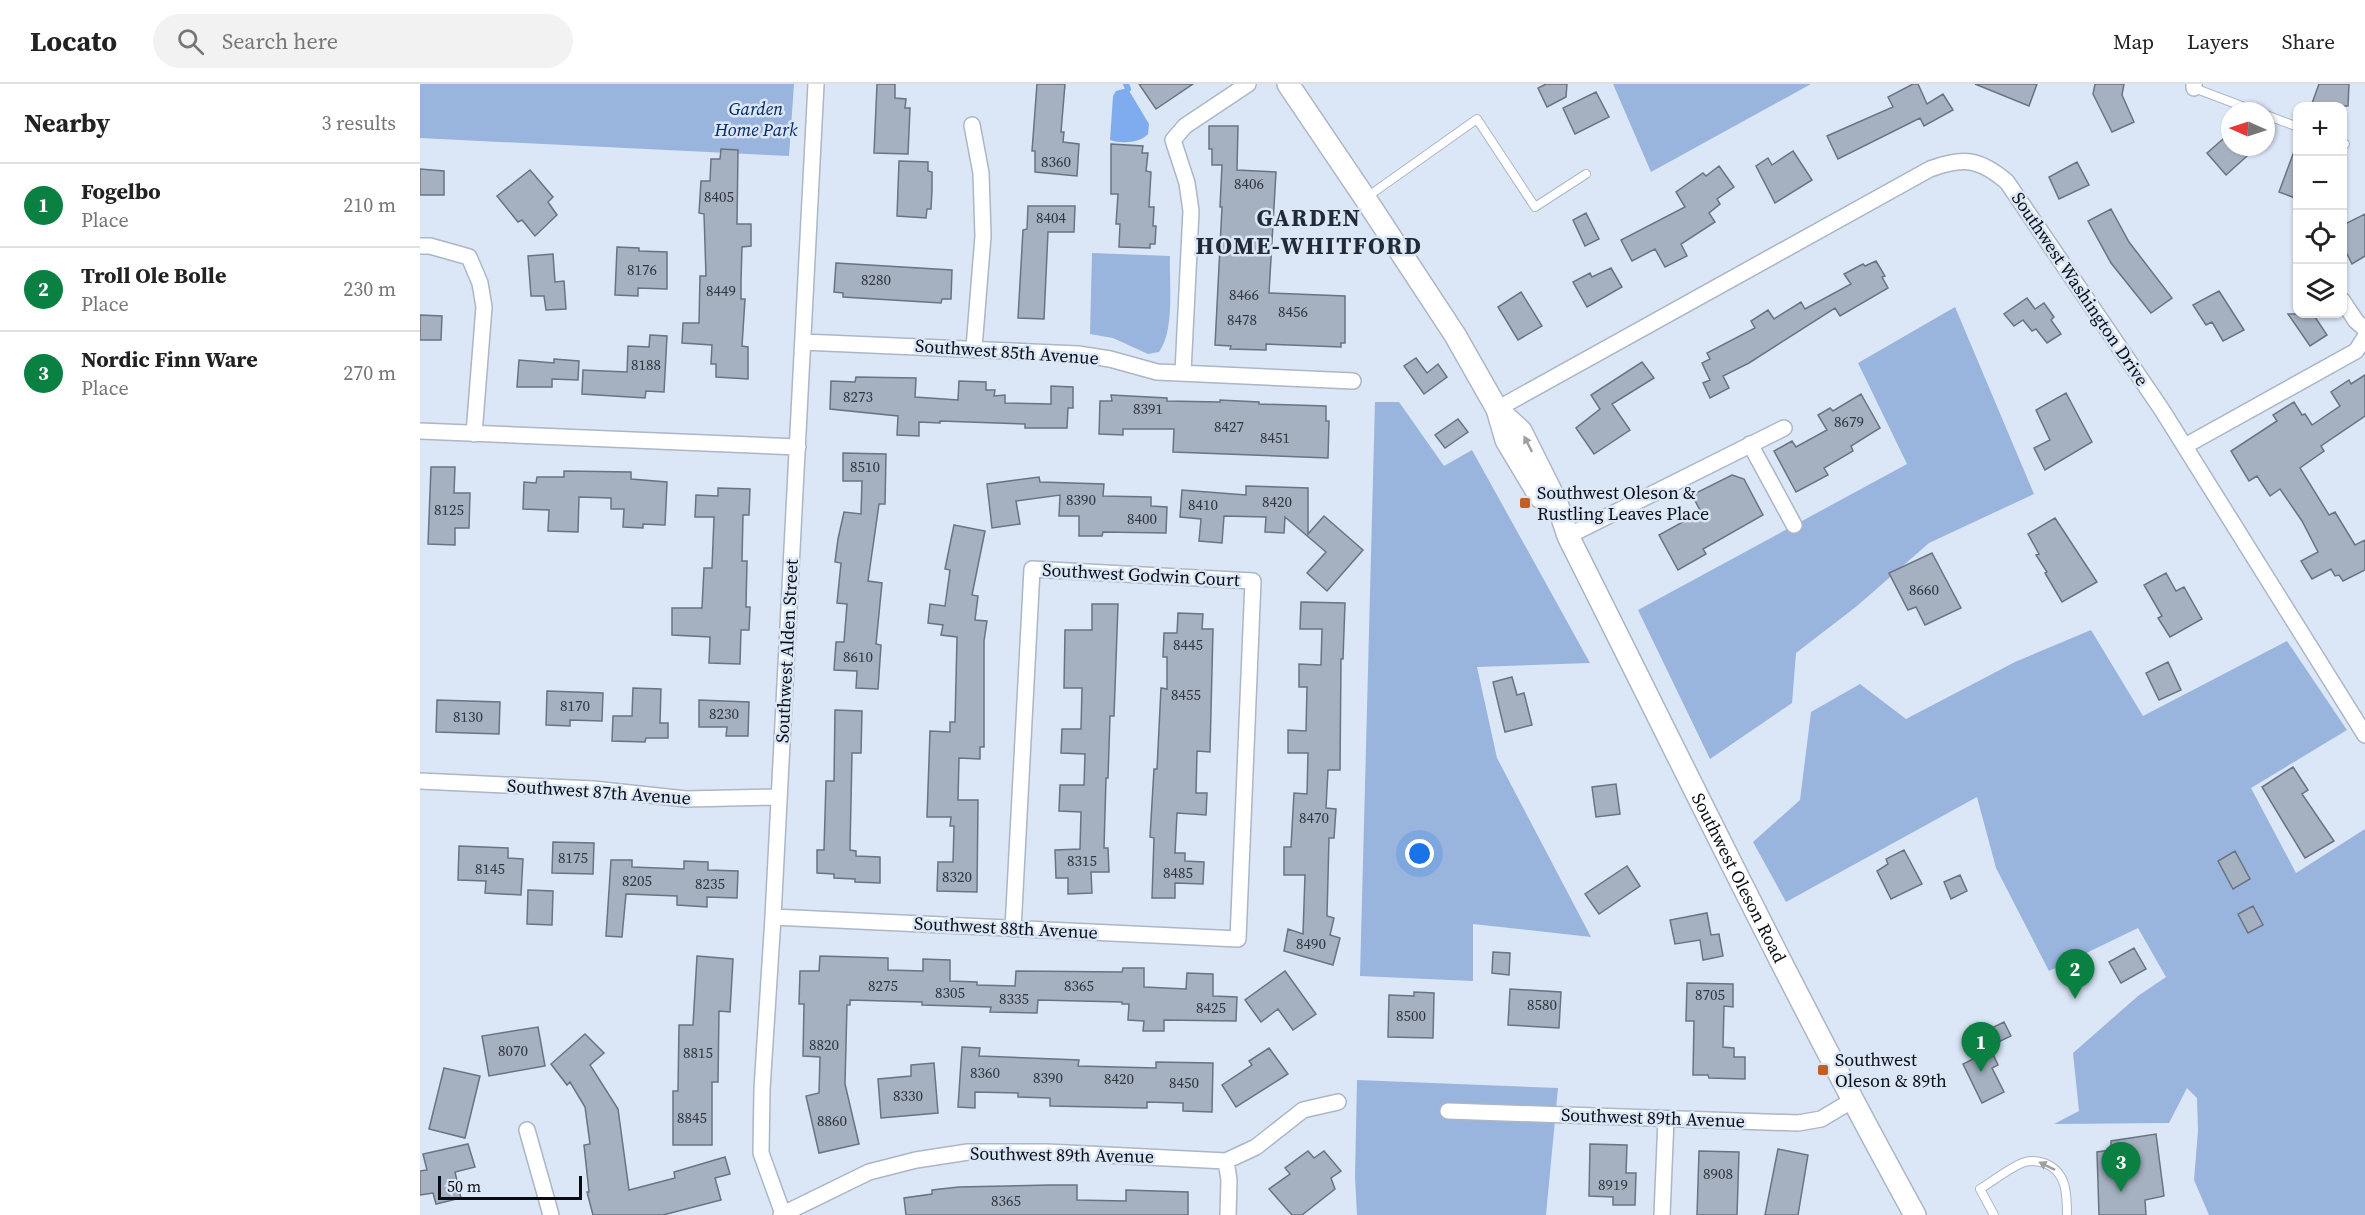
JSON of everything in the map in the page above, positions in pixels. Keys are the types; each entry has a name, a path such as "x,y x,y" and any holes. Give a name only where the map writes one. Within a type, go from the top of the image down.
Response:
{"main road":[{"name":"Southwest Oleson Road","path":"1288,84 1455,335 1497,410 1521,431 1557,503 1568,536 1853,1100 1915,1215"}],"street":[{"name":"Southwest Alden Street","path":"782,1215 761,1153 762,1089 816,84"},
{"path":"1183,372 1191,211 1187,183 1173,140 1185,126 1248,84"},
{"path":"972,125 981,173 983,236 974,348"},
{"name":"Southwest Washington Drive","path":"1497,410 1930,169 1966,160 1984,165 1998,174 2015,191 2185,446 2365,735"},
{"path":"420,246 430,246 469,257 480,283 484,307 474,435"},
{"path":"2347,306 2356,321 2365,329"},
{"path":"2185,446 2356,351 2365,337"},
{"name":"Southwest 85th Avenue","path":"803,342 1078,354 1110,359 1157,372 1353,381"},
{"path":"1568,536 1784,428"},
{"path":"420,432 798,447"},
{"path":"1750,444 1794,525"},
{"name":"Southwest Godwin Court","path":"1013,929 1032,569 1253,581 1238,939"},
{"name":"Southwest 87th Avenue","path":"420,781 593,789 686,799 779,797"},
{"name":"Southwest 88th Avenue","path":"773,917 1238,939"},
{"name":"Southwest 89th Avenue","path":"1448,1111 1798,1123 1821,1119 1853,1100"},
{"name":"Southwest 89th Avenue","path":"782,1215 869,1172 916,1160 968,1152 1047,1152 1226,1161 1256,1147 1303,1110 1338,1102"},
{"path":"1662,1215 1666,1119"},
{"path":"526,1130 551,1215"},
{"path":"1226,1161 1229,1180 1228,1215"}],"lane":[{"path":"2194,86 2233,102"},
{"path":"2275,118 2293,125"},
{"path":"1365,198 1477,119 1535,207 1586,174"},
{"path":"1994,1215 1980,1189 2025,1162 2037,1161 2047,1164 2063,1179 2067,1215"}],"green space":[{"name":"Garden Home Park","path":"420,84 794,84 789,156 420,138"},
{"path":"1613,84 1811,84 1651,172"},
{"path":"1092,253 1170,256 1169,319 1164,343 1159,352 1148,354 1113,338 1090,334"},
{"path":"1955,307 2034,494 1929,543 1857,606 1796,653 1792,703 1710,759 1638,610 1907,464 1858,363"},
{"path":"1375,402 1399,402 1444,466 1472,450 1590,663 1477,667 1497,758 1591,937 1473,924 1473,981 1360,976"},
{"path":"2091,630 2143,716 2287,641 2347,730 2251,788 2296,873 2365,829 2365,1215 2209,1215 2194,1180 2198,1131 2197,1098 2187,1088 2169,1123 2054,1124 2079,1111 2073,1053 2138,996 2166,977 2138,928 2049,971 1996,868 1977,797 1786,902 1753,842 1800,800 1811,712 1860,684 1906,719 2015,662"},
{"path":"1357,1080 1558,1088 1546,1215 1357,1215 1355,1177"}],"shaded area":[{"path":"1128,89 1149,124 1148,134 1135,141 1110,140 1113,96 1116,91"}],"building":[{"path":"877,84 895,84 895,98 906,99 905,108 910,108 908,154 874,153"},
{"path":"1037,84 1065,84 1061,132 1064,132 1063,142 1079,144 1077,176 1035,172 1035,151 1032,151"},
{"path":"1139,84 1193,84 1156,109"},
{"path":"1546,84 1567,84 1566,97 1547,107 1538,88"},
{"path":"1913,84 1918,84 1927,104 1943,94 1953,110 1924,126 1920,118 1838,159 1827,136 1893,107 1888,97"},
{"path":"1975,84 2037,84 2029,106"},
{"path":"2095,84 2124,84 2122,95 2134,122 2112,132 2093,94"},
{"path":"2319,84 2349,84 2348,106 2347,102 2312,102"},
{"path":"1596,92 1609,117 1575,134 1563,108"},
{"path":"1209,126 1238,126 1237,170 1276,172 1269,293 1345,296 1345,343 1341,343 1341,347 1266,344 1266,350 1230,349 1231,346 1215,345 1222,165 1212,165"},
{"path":"2221,141 2221,156 2247,156 2226,175 2207,153"},
{"path":"1111,144 1143,146 1142,153 1148,153 1146,171 1151,172 1149,207 1154,207 1153,226 1156,226 1155,244 1150,244 1150,248 1119,247 1120,224 1116,224 1118,194 1111,194"},
{"path":"721,149 738,150 737,224 751,224 751,246 742,247 741,282 741,299 745,299 742,346 748,347 748,379 716,377 716,364 711,364 712,345 682,343 683,323 699,323 700,276 706,276 704,214 699,213 701,181 710,181 711,159 720,159"},
{"path":"1793,151 1812,180 1775,203 1756,166 1768,158 1772,165"},
{"path":"2293,154 2293,197 2279,192"},
{"path":"899,161 928,162 928,171 932,172 932,190 931,209 927,209 926,218 897,216"},
{"path":"2077,162 2089,185 2059,199 2049,177"},
{"path":"1719,166 1734,187 1717,199 1720,204 1709,213 1715,222 1681,244 1687,256 1665,267 1655,249 1632,261 1621,240 1685,207 1676,192 1703,173 1706,176"},
{"path":"420,169 444,171 444,195 420,195"},
{"path":"530,170 553,197 548,202 557,215 535,236 522,220 518,222 497,196"},
{"path":"1028,206 1075,206 1074,232 1048,232 1044,319 1018,318 1023,230 1027,229"},
{"path":"2111,209 2129,242 2172,298 2151,313 2111,263 2088,221"},
{"path":"1586,213 1599,239 1585,246 1573,220"},
{"path":"2365,214 2365,256 2352,264 2347,254 2347,223"},
{"path":"617,247 667,252 667,289 638,288 638,296 615,295"},
{"path":"553,254 555,282 564,281 566,309 546,310 544,296 531,296 528,256"},
{"path":"1876,261 1885,276 1882,277 1888,288 1840,316 1835,308 1749,363 1723,376 1729,388 1710,398 1703,383 1710,380 1702,363 1710,359 1707,353 1755,328 1751,321 1768,310 1774,319 1801,302 1805,309 1851,284 1844,274 1863,264 1865,266"},
{"path":"836,263 952,270 951,299 942,299 941,303 843,297 843,293 834,292"},
{"path":"1611,268 1622,287 1587,307 1573,282 1590,273 1592,277"},
{"path":"2219,291 2244,330 2223,341 2212,322 2206,325 2193,305"},
{"path":"1521,292 1542,326 1518,340 1498,307"},
{"path":"2027,298 2035,309 2044,303 2054,317 2051,320 2061,334 2047,343 2036,329 2032,331 2023,320 2014,326 2004,314"},
{"path":"2288,314 2293,314 2293,318 2316,318 2327,335 2310,346"},
{"path":"420,315 442,316 441,340 420,340"},
{"path":"650,335 667,336 664,392 646,391 645,398 582,394 583,370 627,372 628,346 649,347"},
{"path":"1416,358 1427,373 1438,364 1447,377 1424,394 1404,366"},
{"path":"554,359 579,361 578,380 552,379 552,387 517,387 519,360 554,363"},
{"path":"1642,362 1654,378 1612,404 1630,430 1594,454 1576,428 1600,409 1591,395"},
{"path":"2365,375 2365,416 2321,446 2324,451 2300,468 2329,515 2335,512 2355,545 2365,540 2365,570 2343,581 2339,575 2335,576 2331,569 2312,579 2301,561 2318,552 2302,521 2280,489 2270,496 2257,476 2249,481 2231,451 2277,421 2273,415 2294,402 2312,425 2340,406 2331,392 2349,380 2351,384"},
{"path":"856,377 916,378 915,397 958,400 959,381 986,382 986,390 995,390 994,396 1005,395 1005,403 1051,404 1051,386 1073,387 1073,408 1068,408 1067,428 1025,428 1025,424 940,421 940,423 919,422 919,436 897,435 898,416 830,409 831,381 855,382"},
{"path":"2066,393 2092,442 2045,470 2034,448 2050,440 2036,410"},
{"path":"1861,394 1880,428 1851,446 1853,451 1824,468 1828,475 1796,492 1774,451 1792,441 1796,447 1827,430 1818,415 1830,408 1833,411"},
{"path":"1111,395 1167,398 1167,401 1220,402 1220,400 1326,406 1326,421 1329,421 1328,458 1173,452 1174,429 1123,429 1123,435 1099,434 1100,401 1112,401"},
{"path":"1458,419 1468,432 1445,448 1435,435"},
{"path":"843,453 886,454 885,504 879,504 868,581 882,583 876,644 881,645 878,689 856,688 857,671 834,670 836,642 844,642 847,604 837,603 841,563 835,562 838,539 844,512 861,514 862,481 843,481"},
{"path":"431,467 455,467 454,493 470,493 469,528 455,528 455,545 428,544"},
{"path":"564,471 631,472 631,479 667,482 665,525 643,524 643,528 623,527 624,509 611,509 611,498 579,497 578,532 548,531 549,510 523,509 524,482 536,483 537,477 564,477"},
{"path":"1732,475 1744,479 1763,515 1703,549 1706,554 1678,570 1659,535 1701,512 1692,495"},
{"path":"1039,477 1040,482 1104,484 1103,496 1151,497 1151,506 1167,507 1166,533 1103,532 1102,536 1079,536 1079,516 1059,516 1060,495 1016,501 1020,524 992,528 987,484"},
{"path":"1246,486 1308,488 1308,534 1324,516 1363,550 1327,591 1307,573 1326,552 1285,517 1284,533 1265,532 1266,517 1224,516 1222,543 1199,541 1201,519 1180,517 1182,490 1246,495"},
{"path":"718,488 750,489 749,515 743,515 742,561 747,561 746,607 750,607 749,630 741,630 740,664 709,663 710,637 672,635 672,608 702,608 704,568 712,568 714,517 695,517 696,495 718,496"},
{"path":"2055,518 2097,582 2062,602 2036,555 2039,554 2028,534"},
{"path":"954,525 985,531 972,595 978,596 975,620 987,621 984,641 984,747 980,747 980,759 959,758 958,800 978,800 977,892 937,891 938,862 953,862 954,826 950,826 951,817 927,817 930,731 950,732 950,722 955,722 957,637 941,635 943,625 928,623 930,604 945,606 950,570 945,569"},
{"path":"1932,553 1961,608 1925,625 1916,607 1908,610 1889,573"},
{"path":"2166,573 2176,591 2184,587 2202,619 2170,637 2158,618 2162,616 2144,585"},
{"path":"1301,602 1345,603 1343,659 1341,659 1340,770 1328,770 1326,808 1336,809 1334,838 1329,838 1327,916 1334,918 1330,935 1340,938 1333,965 1284,951 1288,929 1303,934 1305,875 1284,875 1284,847 1291,847 1294,793 1307,794 1308,753 1288,753 1288,730 1306,731 1307,687 1299,687 1299,664 1321,665 1322,629 1300,629"},
{"path":"1092,604 1118,604 1114,716 1110,716 1108,778 1106,778 1104,848 1108,848 1109,872 1091,872 1092,893 1068,894 1068,878 1056,878 1055,850 1080,849 1081,812 1059,811 1060,785 1084,785 1085,754 1061,753 1062,729 1081,729 1082,688 1064,688 1065,630 1092,630"},
{"path":"1178,613 1203,614 1202,629 1213,629 1210,752 1197,751 1196,793 1207,793 1206,815 1177,813 1175,853 1185,853 1185,861 1204,862 1203,884 1175,883 1175,898 1152,898 1154,838 1150,837 1154,769 1157,769 1161,688 1167,689 1167,657 1163,657 1164,633 1177,633"},
{"path":"2168,662 2181,690 2159,700 2146,673"},
{"path":"1512,677 1517,695 1524,693 1532,725 1505,732 1493,682"},
{"path":"633,688 661,689 660,723 668,723 668,738 646,738 645,742 612,741 613,716 632,716"},
{"path":"547,691 603,693 602,721 570,720 570,726 546,725"},
{"path":"437,700 500,702 499,734 436,732"},
{"path":"699,700 749,702 748,736 726,736 727,727 699,727"},
{"path":"835,710 862,711 861,753 852,753 850,850 856,851 856,856 880,857 880,883 855,882 855,879 834,878 834,874 817,873 817,850 824,850 826,781 834,781"},
{"path":"2293,767 2308,790 2302,794 2334,841 2305,858 2262,787"},
{"path":"1616,784 1620,814 1596,817 1592,787"},
{"path":"553,842 594,843 593,874 552,873"},
{"path":"459,846 508,848 508,858 523,859 521,895 485,893 486,881 458,880"},
{"path":"1904,850 1922,884 1891,899 1877,871 1888,864 1886,859"},
{"path":"2235,851 2250,879 2233,889 2218,861"},
{"path":"611,860 632,860 632,867 684,869 684,861 708,862 708,870 738,871 737,898 707,897 707,907 677,905 677,896 626,894 622,937 606,936"},
{"path":"1627,866 1640,886 1599,914 1585,894"},
{"path":"1960,875 1967,891 1951,899 1944,882"},
{"path":"528,890 553,891 552,925 527,924"},
{"path":"2253,906 2263,925 2248,933 2238,914"},
{"path":"1707,913 1711,935 1719,934 1723,956 1703,960 1700,940 1675,944 1670,920"},
{"path":"2134,948 2146,969 2121,983 2109,962"},
{"path":"1493,952 1510,953 1509,975 1492,973"},
{"path":"697,956 733,959 730,1012 719,1011 718,1082 712,1082 712,1145 673,1145 673,1091 678,1091 679,1025 693,1025"},
{"path":"820,956 888,958 888,970 923,971 923,959 950,960 950,981 977,982 977,985 1015,986 1016,971 1122,972 1123,968 1144,968 1144,987 1186,989 1187,973 1213,974 1213,996 1237,997 1236,1021 1164,1020 1164,1031 1143,1031 1144,1021 1128,1020 1129,1004 1122,1004 1122,1002 1038,1000 1037,1013 990,1012 991,1007 922,1005 922,1002 850,1000 850,1005 847,1005 845,1084 859,1144 819,1153 806,1096 819,1093 820,1057 803,1056 804,1004 799,1004 800,971 819,971"},
{"path":"1285,971 1316,1014 1293,1030 1278,1009 1261,1022 1245,1000"},
{"path":"1687,983 1733,984 1733,1007 1724,1006 1723,1047 1734,1048 1734,1057 1745,1057 1745,1079 1693,1075 1694,1021 1686,1021"},
{"path":"1510,989 1561,992 1559,1028 1508,1025"},
{"path":"1414,992 1434,993 1433,1038 1388,1037 1389,995 1414,996"},
{"path":"2004,1022 2011,1036 1990,1046 1983,1032"},
{"path":"538,1027 545,1066 489,1076 482,1036"},
{"path":"585,1034 604,1053 590,1065 618,1109 629,1190 675,1178 674,1172 725,1157 730,1174 715,1178 721,1200 663,1215 593,1215 587,1192 589,1192 584,1145 590,1144 585,1107 570,1082 567,1085 551,1064"},
{"path":"962,1047 980,1048 979,1056 1079,1060 1078,1066 1156,1068 1156,1062 1213,1063 1212,1112 1183,1111 1183,1103 1147,1102 1147,1108 1050,1106 1050,1098 1018,1097 1018,1093 975,1092 975,1108 958,1107"},
{"path":"1269,1048 1288,1074 1236,1107 1222,1085 1252,1065 1249,1061"},
{"path":"1991,1050 1998,1065 1992,1068 2004,1092 1982,1103 1963,1064"},
{"path":"934,1063 938,1113 881,1118 878,1079 911,1076 911,1065"},
{"path":"444,1068 480,1076 465,1138 429,1129"},
{"path":"2156,1134 2164,1196 2145,1200 2146,1215 2099,1215 2097,1152 2111,1150 2111,1141"},
{"path":"468,1144 475,1167 455,1172 461,1198 436,1204 433,1193 420,1195 420,1171 427,1170 423,1154"},
{"path":"1590,1144 1627,1145 1626,1173 1636,1173 1635,1205 1613,1205 1613,1197 1589,1196"},
{"path":"1778,1149 1808,1155 1798,1215 1765,1215"},
{"path":"1308,1151 1314,1158 1324,1151 1341,1171 1331,1178 1335,1189 1302,1215 1292,1215 1269,1189 1290,1174 1285,1168"},
{"path":"1699,1151 1739,1152 1737,1215 1697,1215"},
{"path":"1077,1185 1077,1200 1126,1201 1126,1190 1188,1192 1188,1215 906,1215 904,1198 932,1194 932,1190 959,1187"}],"waterway":[{"path":"1126,84 1128,89"}],"place":[{"name":"Southwest Oleson & Rustling Leaves Place","path":"1525,503"},
{"name":"Troll Ole Bolle","path":"2075,999"},
{"name":"Southwest Oleson & 89th","path":"1823,1070"},
{"name":"Fogelbo","path":"1981,1072"},
{"name":"Nordic Finn Ware","path":"2121,1192"}],"district":[{"name":"GARDEN HOME-WHITFORD","path":"1309,232"}]}
